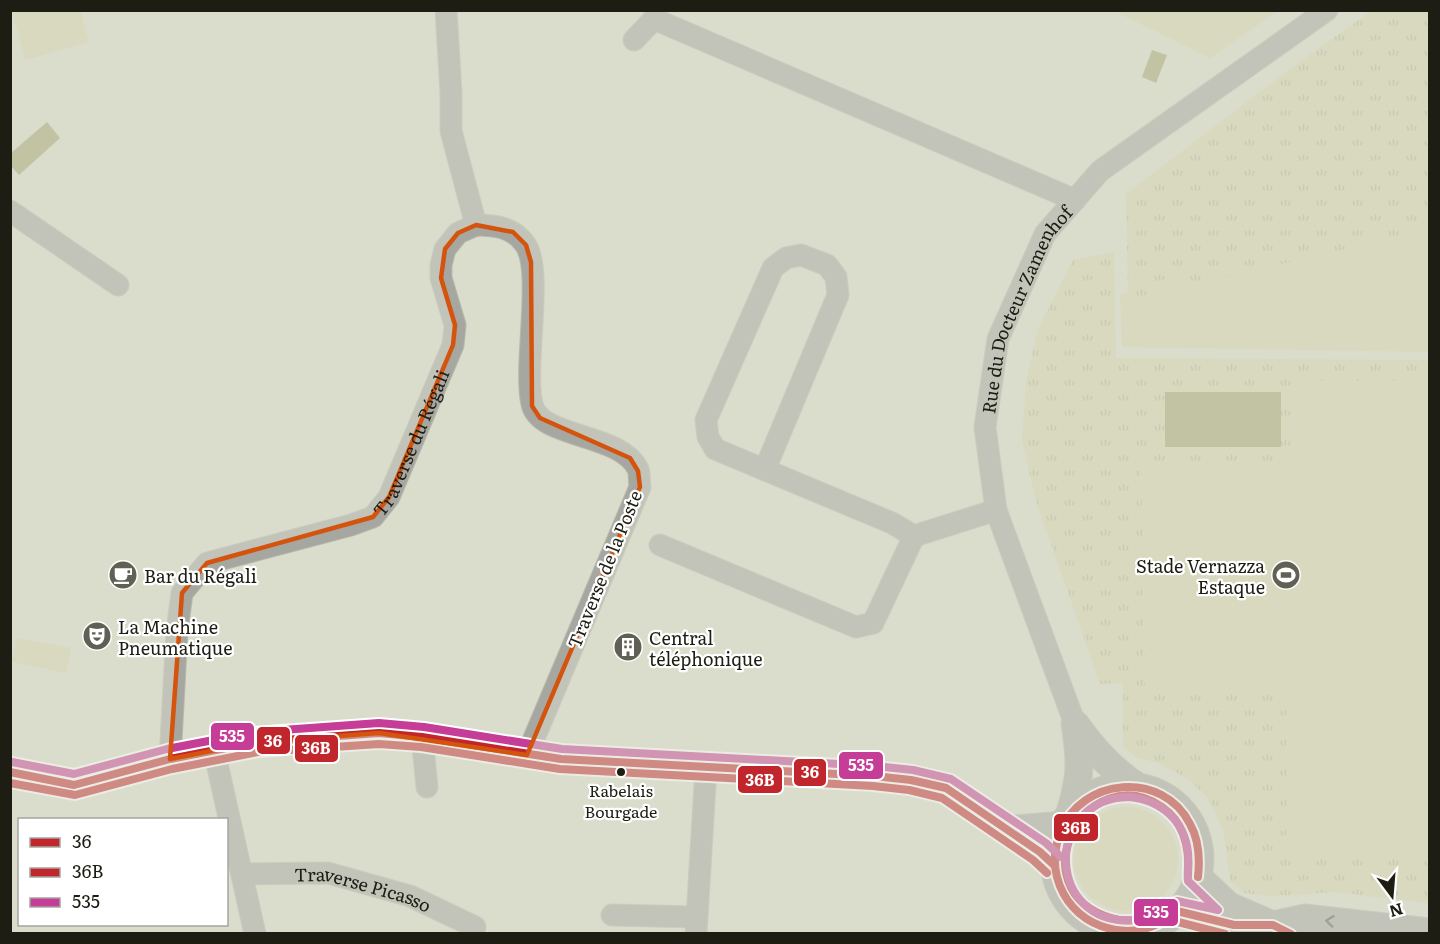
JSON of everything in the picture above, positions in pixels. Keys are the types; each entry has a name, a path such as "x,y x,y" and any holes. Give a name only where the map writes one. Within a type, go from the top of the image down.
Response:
{"street":[{"path":"446,10 451,131 476,225"},
{"name":"Rue du Docteur Zamenhof","path":"1067,818 1079,783 1080,755 1075,724 996,510 985,427 998,339 1045,234 1100,171 1327,10"},
{"path":"634,40 654,19 1075,200"},
{"path":"10,211 118,285"},
{"name":"Traverse de la Poste","path":"476,225 494,225 513,232 526,245 533,282 529,380 532,406 540,418 555,426 595,439 630,458 638,471 640,487 527,755"},
{"name":"Traverse du Régali","path":"170,759 177,631 182,593 207,562 351,525 373,517 389,497 453,345 455,325 441,278 445,249 458,233 476,225"},
{"path":"765,469 838,295 836,277 827,265 801,255 786,258 773,268 706,420 708,437 715,448 892,523 914,536"},
{"path":"660,545 856,627 873,623 914,536 996,510"},
{"name":"Rue du Docteur Zamenhof","path":"1075,724 1097,753 1120,775 1138,787"},
{"path":"10,772 74,785 170,759 257,742 368,733 422,737 527,755 911,780 946,789 1040,852 1054,865"},
{"path":"422,737 427,787"},
{"path":"214,750 255,933"},
{"path":"612,915 696,925 706,768"},
{"path":"1138,787 1170,800 1193,826 1200,860 1198,877 1190,896 1177,911 1155,926 1129,933 1088,927 1070,905 1059,886 1054,865 1056,843 1067,818 1081,802 1108,788 1138,787"},
{"path":"1002,827 1067,818"},
{"name":"Traverse Picasso","path":"243,874 328,873 410,896 475,927"},
{"path":"1198,877 1229,906 1283,929"},
{"path":"1177,911 1234,925 1283,929 1305,918 1430,933"}],"highlighted area":[{"path":"476,225 513,232 526,245 531,262 532,406 540,418 630,458 638,471 640,487 527,755 379,733 257,742 170,759 182,593 207,563 373,517 389,497 453,345 455,325 441,278 445,249 458,233"}],"green space":[{"path":"1373,10 1429,11 1429,230 1128,299 1126,194 1298,63"},
{"path":"12,11 81,11 89,42 25,60"},
{"path":"1114,11 1278,11 1210,58"},
{"path":"1429,229 1429,352 1122,347 1120,294"},
{"path":"1114,252 1116,358 1429,360 1429,381 1294,381 1295,466 1141,465 1145,685 1287,689 1286,858 1429,859 1429,903 1334,892 1271,896 1243,893 1230,880 1223,830 1208,798 1187,778 1158,763 1135,757 1123,746 1123,683 1100,684 1036,501 1022,440 1026,381 1038,329 1073,260"},
{"name":"Stade Vernazza Estaque","path":"1294,381 1429,381 1429,903 1334,892 1285,896 1287,689 1145,685 1141,465 1295,466"},
{"path":"17,638 71,648 66,673 12,662"},
{"path":"1126,807 1146,811 1163,822 1174,839 1178,859 1174,879 1163,896 1146,907 1126,911 1106,907 1089,896 1078,879 1074,859 1078,839 1089,822 1106,811"}],"shaded area":[{"path":"1152,50 1167,55 1156,83 1142,77"},
{"path":"47,122 60,138 19,175 11,166 11,153"},
{"path":"1165,392 1281,392 1281,447 1165,447"}],"transit line":[{"name":"535","path":"12,762 74,774 167,749 255,732 379,723 424,727 562,749 875,766 913,770 951,779 1046,843 1061,857"},
{"name":"36","path":"10,772 74,785 170,759 257,742 379,733 422,737 561,759 874,776 911,780 946,788 1040,852 1054,865"},
{"name":"36B","path":"10,783 75,795 172,769 258,752 379,744 421,747 560,769 873,786 909,790 942,798 1033,860 1047,873"},
{"name":"36","path":"1177,911 1160,923 1132,931 1101,926 1079,913 1063,893 1055,866 1058,838 1071,814 1085,800 1103,791 1123,787 1143,788 1161,795 1178,807 1193,830 1198,850 1198,877"},
{"name":"36B","path":"1170,903 1150,916 1127,921 1111,918 1083,903 1068,881 1066,857 1073,832 1088,812 1109,799 1134,796 1162,807 1176,821 1187,847 1188,876"},
{"name":"535","path":"1129,797 1141,799 1161,808 1176,822 1186,842 1188,881 1218,910 1177,901 1148,917 1135,920 1106,917 1084,904 1071,885 1066,862 1069,838 1081,818 1101,803 1129,797"},
{"name":"36","path":"1177,911 1234,925 1273,925 1291,934"},
{"name":"36B","path":"1174,921 1225,934"}],"place":[{"name":"Bar du Régali","path":"123,575"},
{"name":"Stade Vernazza Estaque","path":"1286,575"},
{"name":"La Machine Pneumatique","path":"97,636"},
{"name":"Central téléphonique","path":"628,647"},
{"name":"Rabelais Bourgade","path":"621,772"}]}
